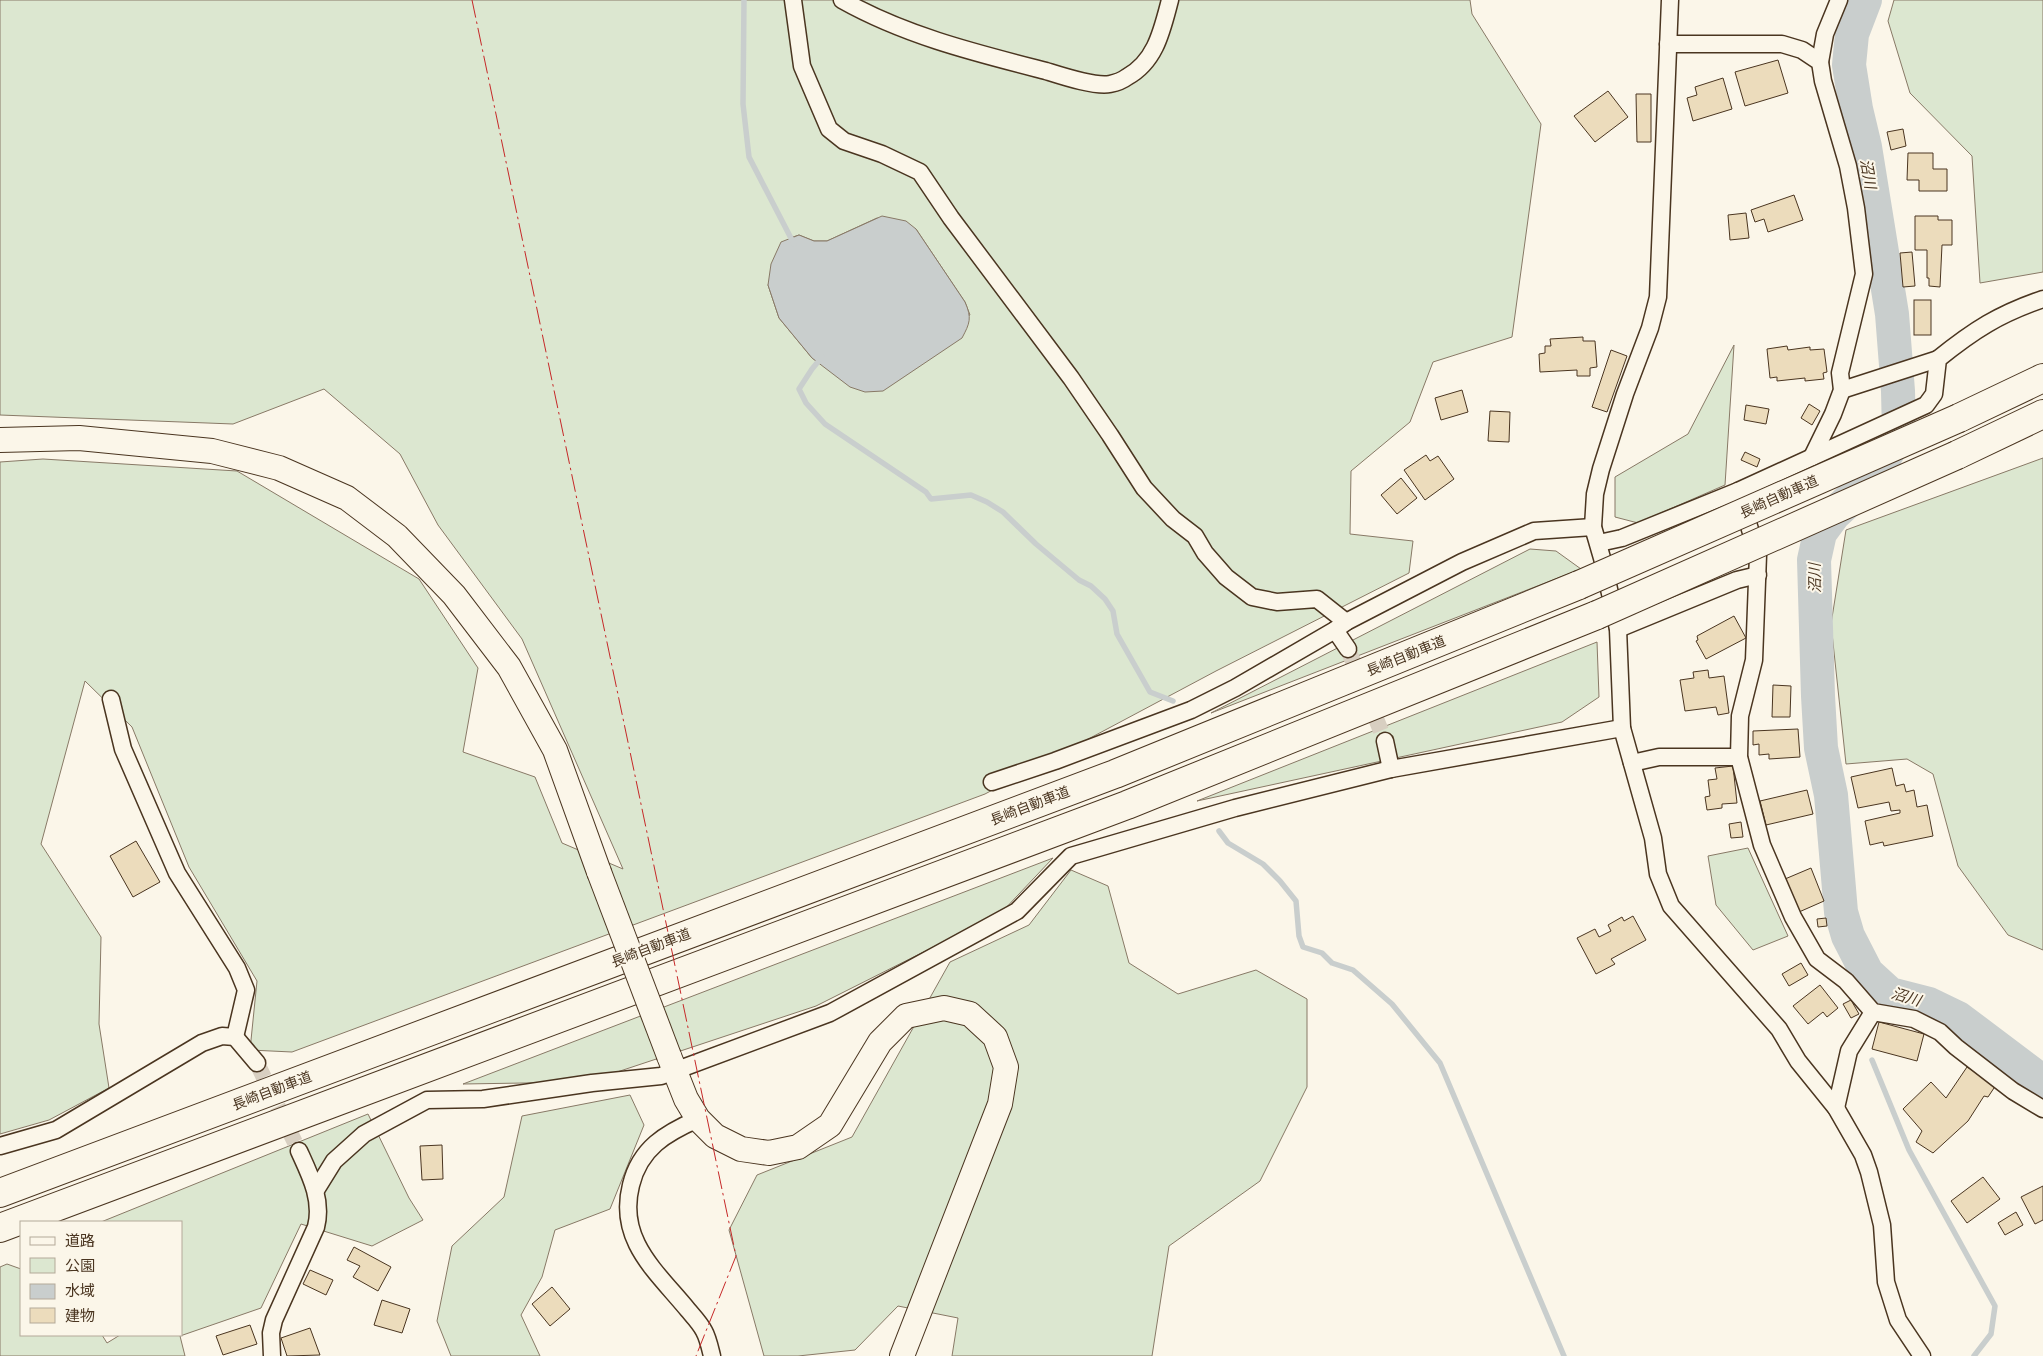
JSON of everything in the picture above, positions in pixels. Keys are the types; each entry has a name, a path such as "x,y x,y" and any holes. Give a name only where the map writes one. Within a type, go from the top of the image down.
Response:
{"highway":[{"name":"長崎自動車道","path":"0,1193 1115,774 1580,585 1959,418 2043,378"},
{"path":"0,1228 1127,805 1607,622 2043,414"}],"street":[{"path":"793,0 802,66 830,128 844,141 882,154 920,172 955,224 1076,386 1144,488 1174,520 1195,536 1205,553 1226,578 1252,597 1277,602 1317,599 1341,626 1348,650"},
{"path":"842,0 870,16 924,37 1081,81 1109,84 1127,77 1147,62 1158,42 1170,0"},
{"path":"1670,0 1658,298 1650,328 1625,394 1595,494 1593,527 1599,544 1607,622 1622,728 1653,838 1658,874 1671,906 1779,1028 1798,1061 1836,1108 1863,1155 1882,1225 1886,1282 1898,1320 1922,1356"},
{"path":"1812,457 1833,414 1842,390 1840,373 1864,274 1856,208 1848,166 1823,81 1820,62 1825,34 1839,0"},
{"path":"1668,44 1782,44 1802,50 1820,62"},
{"path":"1842,390 1938,359 1973,331 2013,309 2043,299"},
{"path":"1599,544 1622,538 1738,491 1926,405 1934,394 1938,359"},
{"path":"0,440 79,438 212,452 279,468 347,498 396,536 454,595 509,667 554,750 686,1099 698,1119 715,1136 741,1149 769,1153 798,1147 830,1125 880,1042 906,1016 944,1008 970,1014 995,1037 1006,1067 1000,1104 902,1356"},
{"path":"1738,491 1758,555 1754,660 1740,716 1739,757 1762,845 1793,917 1817,959 1846,982 1873,1012 1914,1019 1940,1032 2006,1086 2043,1109"},
{"path":"992,782 1055,761 1191,710 1235,688 1341,626 1462,562 1534,531 1593,527"},
{"path":"1607,622 1758,575"},
{"path":"111,699 123,749 176,873 237,968 246,990 235,1037"},
{"path":"316,1190 334,1161 364,1134 427,1100 483,1099 592,1083 661,1076 672,1063 830,1013 984,931 1017,911 1034,891 1071,856 1235,808 1391,769 1622,728"},
{"path":"1385,741 1391,769"},
{"path":"1632,763 1659,757 1739,757"},
{"path":"1836,1108 1849,1051 1873,1012"},
{"path":"0,1146 56,1130 202,1043 222,1036 235,1037 257,1063"},
{"path":"698,1119 672,1130 650,1147 633,1174 627,1199 628,1223 638,1249 705,1331 712,1356"},
{"path":"272,1356 271,1333 274,1320 316,1227 318,1218 316,1190 299,1151"}],"green space":[{"path":"0,0 1470,0 1472,14 1541,124 1512,337 1433,362 1410,422 1351,471 1350,534 1413,541 1409,573 1216,671 985,794 292,1052 250,1050 257,981 189,867 132,727 85,681 41,844 101,937 99,1024 109,1088 49,1120 0,1134 0,462 43,459 237,471 419,579 478,668 463,752 535,777 562,843 623,869 522,639 438,525 400,454 324,389 233,424 0,415","holes":["877,218 916,229 965,302 970,315 818,362 812,358 779,318 768,285 793,237 799,235 814,241 827,241"]},
{"path":"1894,0 2043,0 2043,272 1980,283 1972,156 1910,93 1888,21"},
{"path":"1734,345 1725,485 1638,523 1615,517 1615,477 1688,434"},
{"path":"2043,458 2043,950 2008,935 1958,866 1933,774 1907,759 1846,764 1831,624 1846,530"},
{"path":"1530,549 1556,551 1581,569 1211,713"},
{"path":"1597,642 1599,697 1562,722 1197,801"},
{"path":"1748,848 1788,936 1753,950 1716,905 1708,856"},
{"path":"1053,858 1001,913 816,1006 587,1082 463,1084"},
{"path":"1071,870 1108,886 1129,963 1178,994 1256,970 1307,999 1307,1087 1260,1181 1169,1246 1152,1356 952,1356 958,1318 898,1306 855,1350 798,1356 764,1356 729,1230 757,1175 852,1137 950,962 1029,925"},
{"path":"630,1095 644,1125 610,1209 555,1230 542,1277 521,1315 540,1356 451,1356 437,1321 452,1246 504,1197 522,1116"},
{"path":"368,1114 409,1198 423,1220 372,1246 301,1224 261,1308 182,1335 182,1221 103,1221"},
{"path":"7,1264 20,1269 20,1336 103,1336 107,1343 118,1336 180,1336 185,1356 0,1356 0,1267"}],"water":[{"path":"882,216 906,221 916,229 965,302 969,312 969,320 962,338 883,391 865,392 850,387 812,358 779,318 768,285 771,264 781,242 799,235 814,241 827,241"}],"building":[{"path":"1778,60 1788,93 1745,106 1735,72"},
{"path":"1723,78 1732,109 1693,121 1687,98 1697,95 1695,87"},
{"path":"1608,91 1628,117 1595,142 1574,116"},
{"path":"1636,94 1651,94 1651,142 1637,142"},
{"path":"1903,129 1906,146 1891,150 1887,132"},
{"path":"1908,153 1933,153 1933,169 1947,169 1947,191 1919,191 1919,180 1907,180"},
{"path":"1794,195 1803,220 1768,232 1764,219 1755,222 1751,210"},
{"path":"1746,213 1749,238 1730,240 1728,215"},
{"path":"1915,216 1938,216 1938,220 1952,220 1952,245 1942,245 1940,287 1929,286 1929,278 1927,278 1927,250 1915,250"},
{"path":"1912,252 1915,286 1903,287 1900,253"},
{"path":"1914,300 1931,300 1931,335 1914,335"},
{"path":"1583,337 1583,341 1595,341 1597,367 1590,368 1590,376 1577,376 1577,370 1540,372 1539,354 1545,353 1545,346 1551,346 1550,339"},
{"path":"1787,346 1788,350 1810,347 1810,350 1824,349 1827,372 1823,373 1824,379 1805,381 1805,378 1777,381 1777,377 1770,378 1767,349"},
{"path":"1611,350 1627,356 1607,412 1592,407"},
{"path":"1462,390 1468,412 1441,420 1435,398"},
{"path":"1809,404 1820,411 1812,425 1801,418"},
{"path":"1746,405 1769,409 1766,424 1744,420"},
{"path":"1490,411 1510,412 1509,442 1488,441"},
{"path":"1745,452 1760,459 1757,467 1741,460"},
{"path":"1426,455 1430,461 1438,456 1454,479 1425,500 1404,470"},
{"path":"1401,478 1417,498 1397,514 1381,495"},
{"path":"1734,616 1746,638 1706,659 1696,641 1698,640 1697,636"},
{"path":"1708,670 1709,678 1724,676 1729,713 1718,715 1716,707 1685,711 1680,680 1694,678 1693,672"},
{"path":"1773,685 1791,686 1790,717 1772,717"},
{"path":"1798,729 1800,757 1769,759 1769,754 1759,755 1759,744 1753,745 1753,731"},
{"path":"1733,766 1737,803 1722,804 1722,808 1707,810 1705,797 1710,796 1708,780 1717,779 1715,768"},
{"path":"1892,768 1896,786 1904,784 1906,792 1914,790 1917,807 1927,805 1933,836 1884,846 1883,842 1870,845 1865,821 1900,813 1900,810 1891,811 1889,802 1858,808 1851,777"},
{"path":"1807,790 1813,814 1766,825 1760,801"},
{"path":"1741,822 1743,837 1731,838 1729,824"},
{"path":"136,841 160,882 133,897 110,856"},
{"path":"1811,868 1824,901 1799,912 1785,879"},
{"path":"1633,916 1646,940 1611,959 1615,964 1596,974 1577,938 1595,929 1599,937 1611,931 1608,925 1622,917 1624,921"},
{"path":"1826,918 1827,926 1818,927 1817,919"},
{"path":"1801,963 1808,975 1789,986 1782,974"},
{"path":"1820,985 1838,1008 1827,1017 1823,1012 1808,1024 1793,1006"},
{"path":"1851,1000 1859,1014 1851,1018 1843,1004"},
{"path":"1879,1022 1924,1034 1917,1061 1872,1049"},
{"path":"1967,1067 1996,1085 1988,1097 1984,1096 1968,1121 1933,1153 1916,1142 1922,1131 1903,1109 1931,1082 1946,1098"},
{"path":"442,1145 443,1179 422,1180 420,1146"},
{"path":"1983,1177 2000,1199 1967,1223 1951,1201"},
{"path":"2043,1186 2043,1220 2035,1224 2021,1197"},
{"path":"2016,1212 2023,1225 2005,1235 1998,1223"},
{"path":"354,1247 391,1267 378,1291 353,1277 360,1266 347,1260"},
{"path":"310,1270 333,1280 326,1295 303,1284"},
{"path":"552,1287 570,1309 550,1326 532,1304"},
{"path":"382,1300 410,1309 402,1333 374,1325"},
{"path":"250,1325 257,1344 223,1355 216,1336"},
{"path":"310,1328 320,1355 287,1356 281,1338"}],"waterway":[{"path":"744,0 743,104 749,157 794,244"},
{"name":"沼川","path":"1865,0 1852,34 1849,65 1856,109 1865,147 1892,314 1899,433 1872,479 1834,514 1820,533 1814,560 1821,748 1831,795 1841,912 1848,936 1867,973 1890,994 1929,1004 1958,1018 2043,1082"},
{"path":"822,357 799,389 806,403 825,424 926,492 931,499 971,495 1003,512 1036,544 1105,599 1113,611 1117,634 1150,692 1173,701"},
{"path":"1219,831 1228,843 1263,864 1296,901 1299,936 1303,947 1322,953 1332,963 1353,970 1392,1004 1440,1063 1564,1356"},
{"path":"1872,1060 1909,1150 1995,1306 1991,1334 1974,1356"}],"tunnel":[{"path":"1348,649 1385,741"},
{"path":"257,1063 299,1151"}],"power":[{"path":"472,0 736,1256 696,1356"}]}
